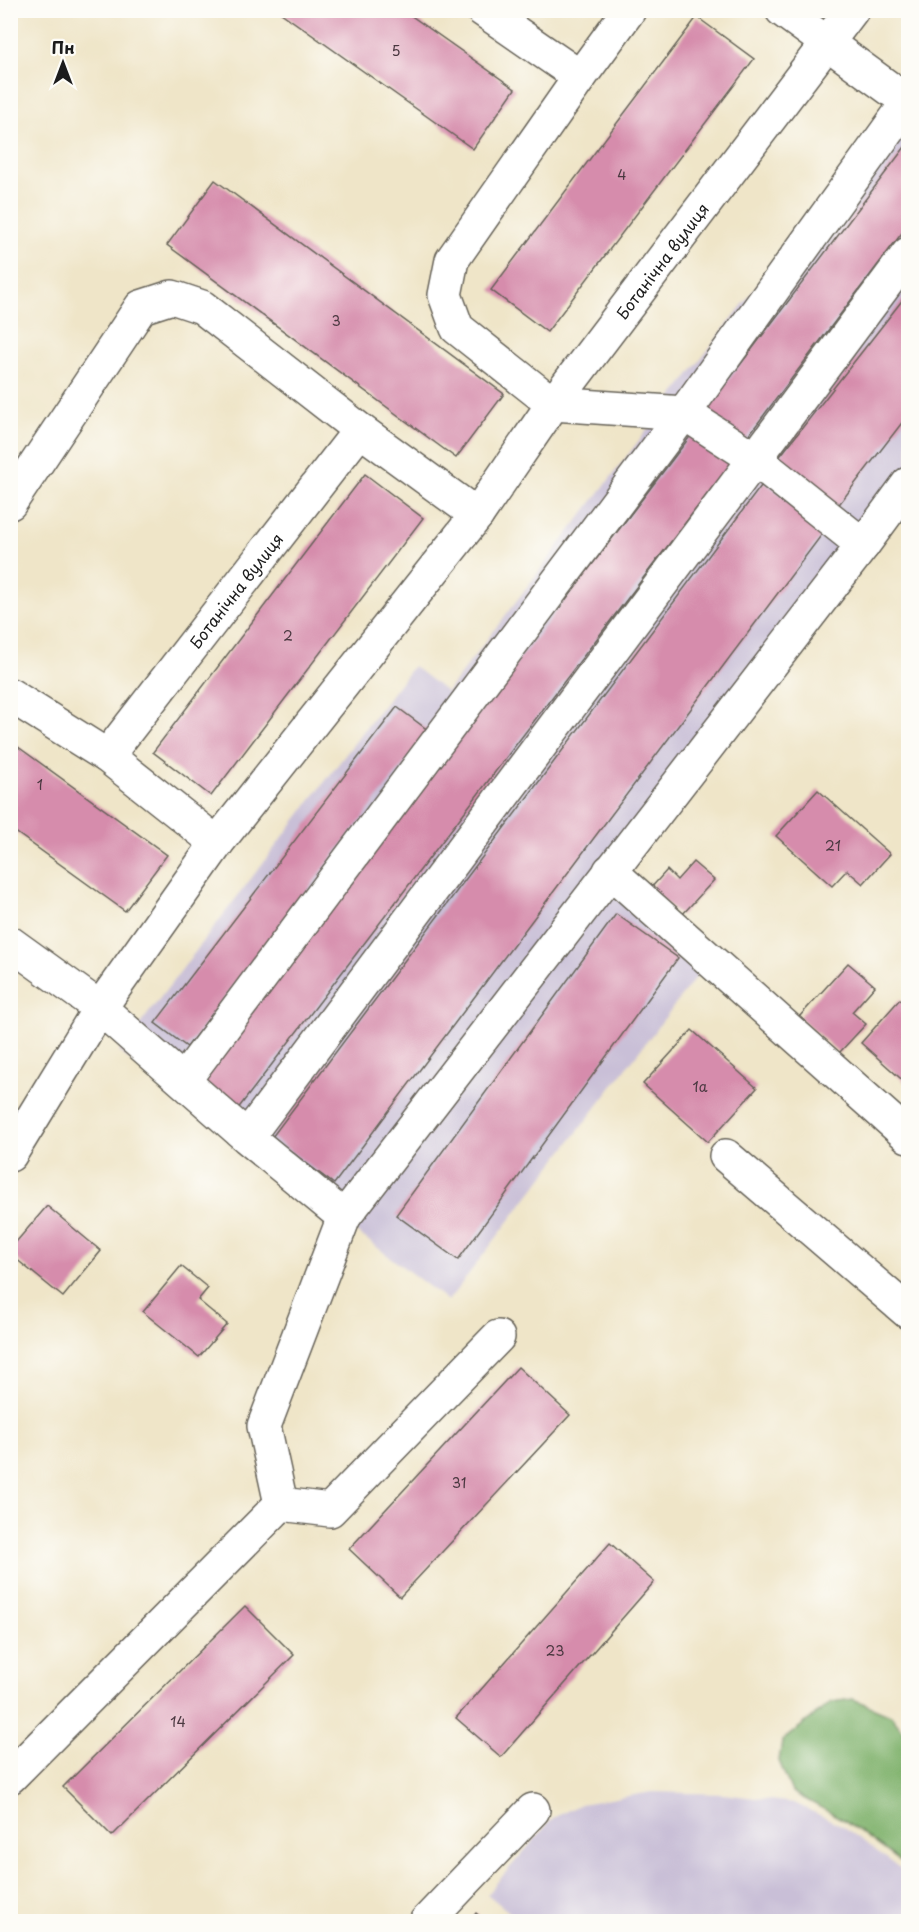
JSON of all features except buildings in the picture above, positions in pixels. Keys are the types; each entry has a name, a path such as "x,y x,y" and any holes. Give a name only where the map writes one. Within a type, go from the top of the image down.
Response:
{"street":[{"path":"483,10 580,77"},
{"path":"629,10 452,260 445,295 457,328 553,404 684,413 755,459 862,544"},
{"path":"184,1080 684,413 908,102 782,10"},
{"name":"Ботанічна вулиця","path":"10,1155 100,1008 218,843 477,514 553,404 852,10"},
{"path":"247,1137 909,255"},
{"path":"10,503 141,307 172,297 202,307 360,430 477,514"},
{"name":"Ботанічна вулиця","path":"107,756 360,430"},
{"path":"281,1504 264,1426 344,1216 909,484"},
{"path":"10,695 107,756 218,843"},
{"path":"610,871 909,1136"},
{"path":"10,944 100,1008 247,1137 344,1216"},
{"path":"726,1156 909,1312"},
{"path":"281,1504 330,1510 498,1337"},
{"path":"10,1777 281,1504"},
{"path":"426,1922 533,1810"}],"shaded area":[{"path":"908,88 908,469 597,874 706,964 448,1301 119,1052 413,666 447,692"},
{"path":"652,1792 723,1794 794,1803 841,1825 908,1874 908,1921 520,1921 487,1894 553,1818 581,1804"}],"green space":[{"path":"853,1699 891,1715 908,1737 908,1867 844,1820 792,1792 779,1761 782,1741 832,1702"}]}
